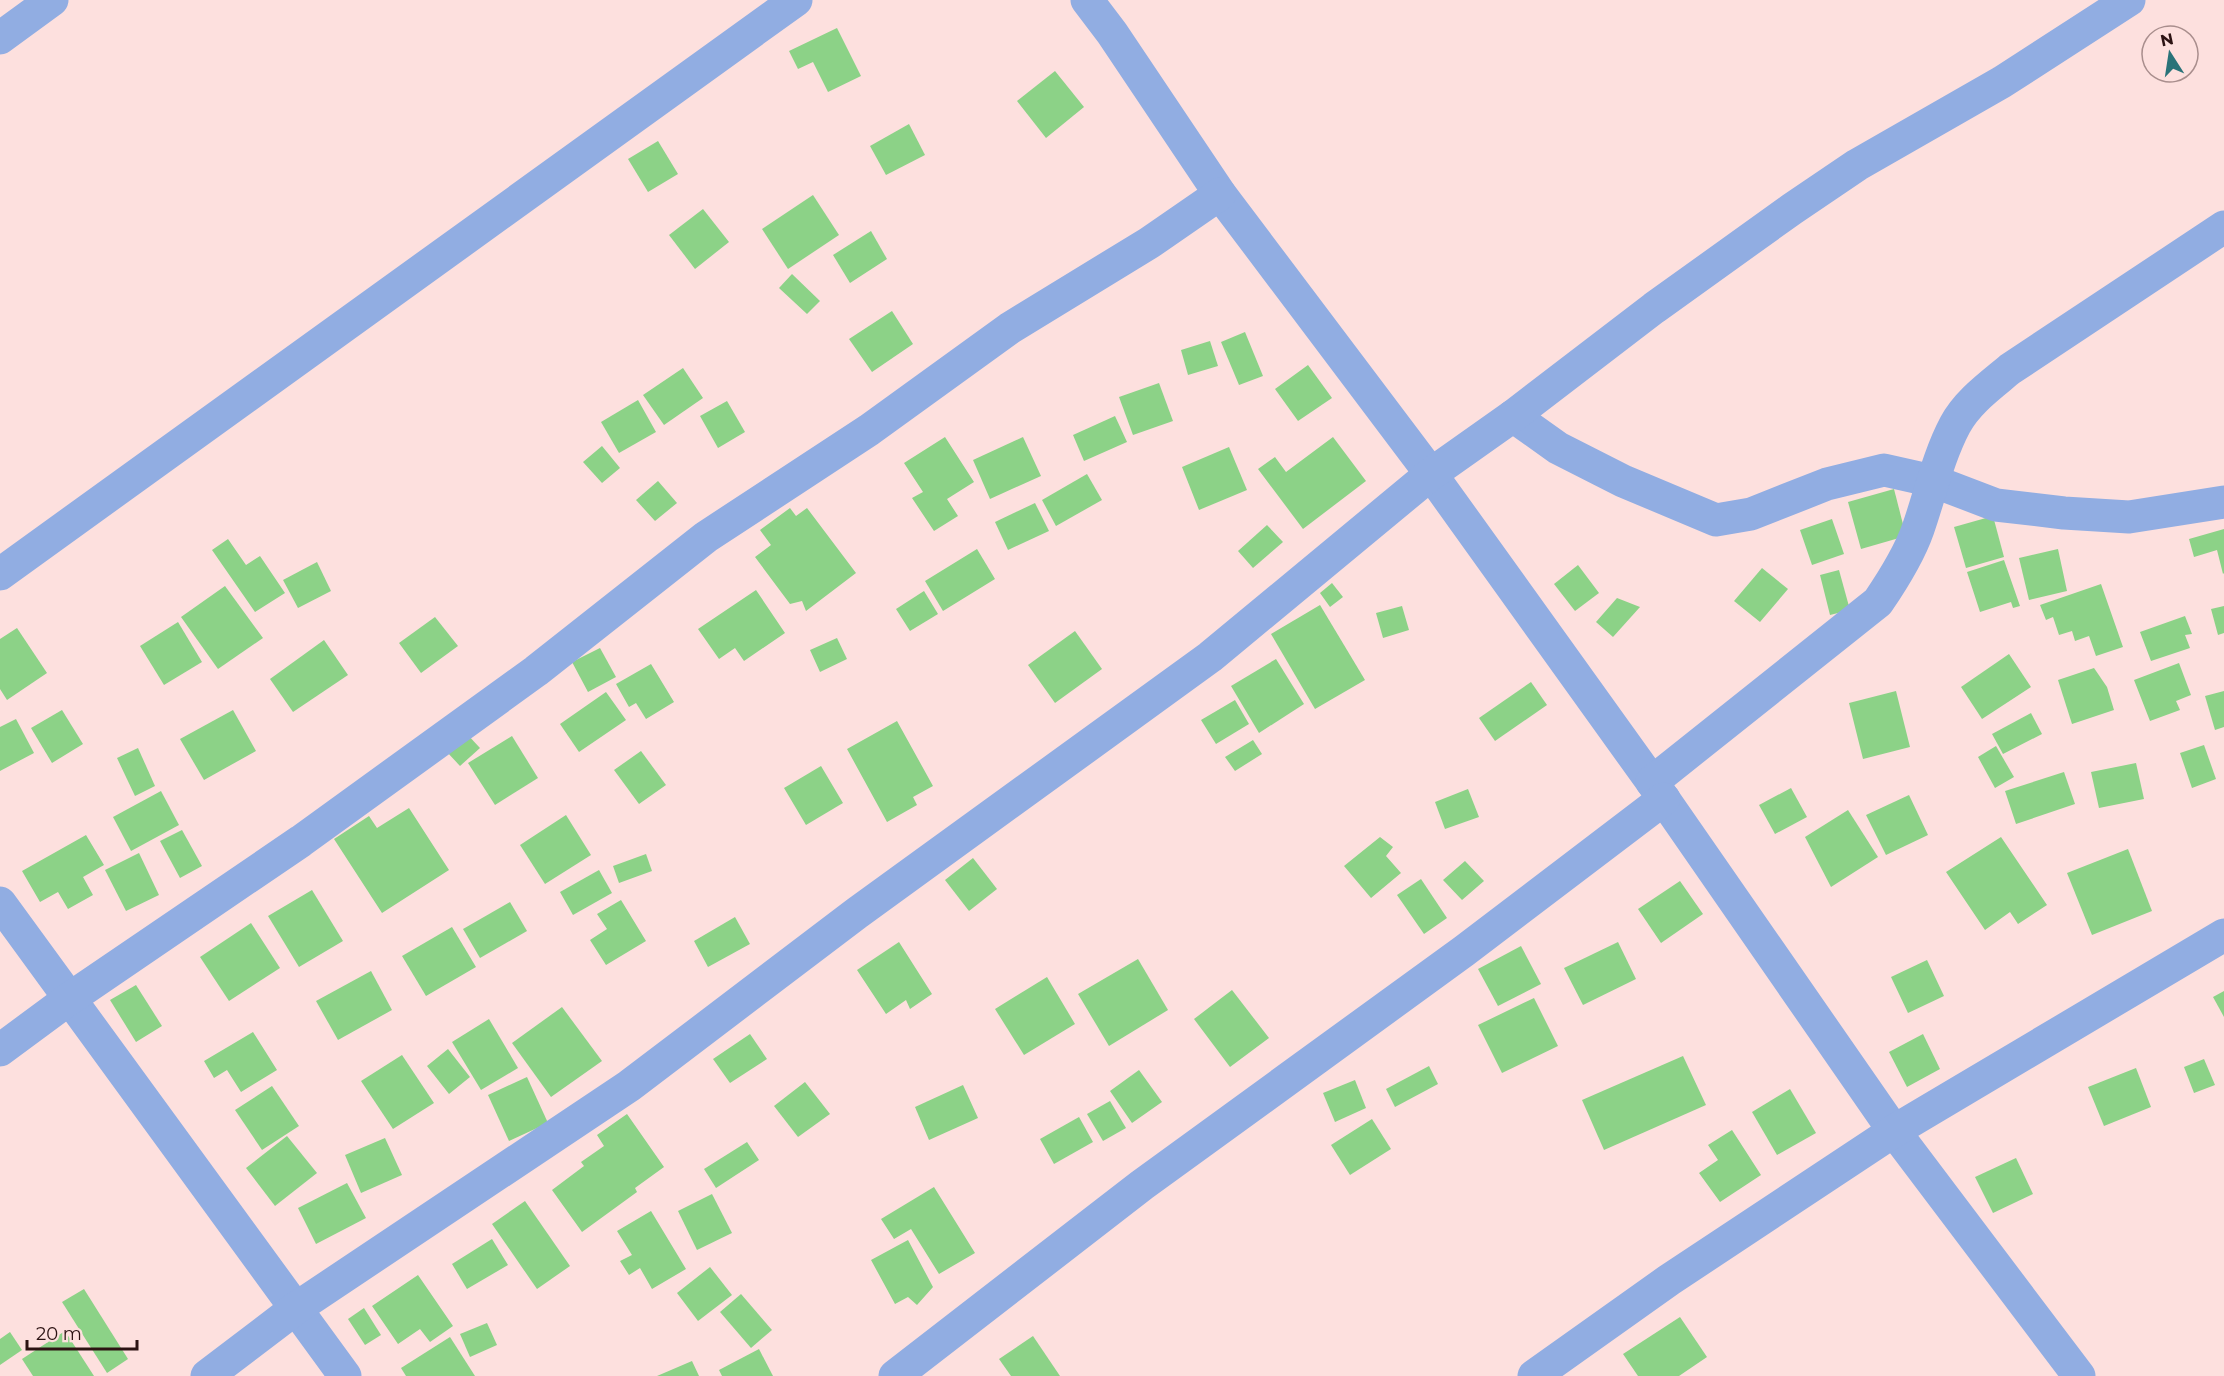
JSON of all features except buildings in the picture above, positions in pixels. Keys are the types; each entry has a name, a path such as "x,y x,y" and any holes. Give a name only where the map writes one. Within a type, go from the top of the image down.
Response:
{"street":[{"path":"0,38 52,0"},
{"path":"0,574 796,0"},
{"path":"1087,0 1112,33 1220,194 1431,474 1658,790 1894,1131 2079,1376"},
{"path":"207,1376 295,1309 629,1086 857,913 1210,657 1431,474 1513,416 1654,308 1857,165 2002,82 2126,1"},
{"path":"0,1050 69,999 300,841 536,671 706,537 869,430 1010,328 1149,243 1220,194"},
{"path":"895,1376 1142,1185 1464,951 1658,790 1878,602 1918,532 1933,481 1956,424 1987,388 2010,369 2224,227"},
{"path":"1513,416 1558,448 1623,481 1716,520 1751,514 1827,484 1884,470 1933,481 1996,505 2064,513 2129,517 2224,502"},
{"path":"0,903 345,1376"},
{"path":"1534,1376 1669,1280 1894,1131 2224,935"}]}
